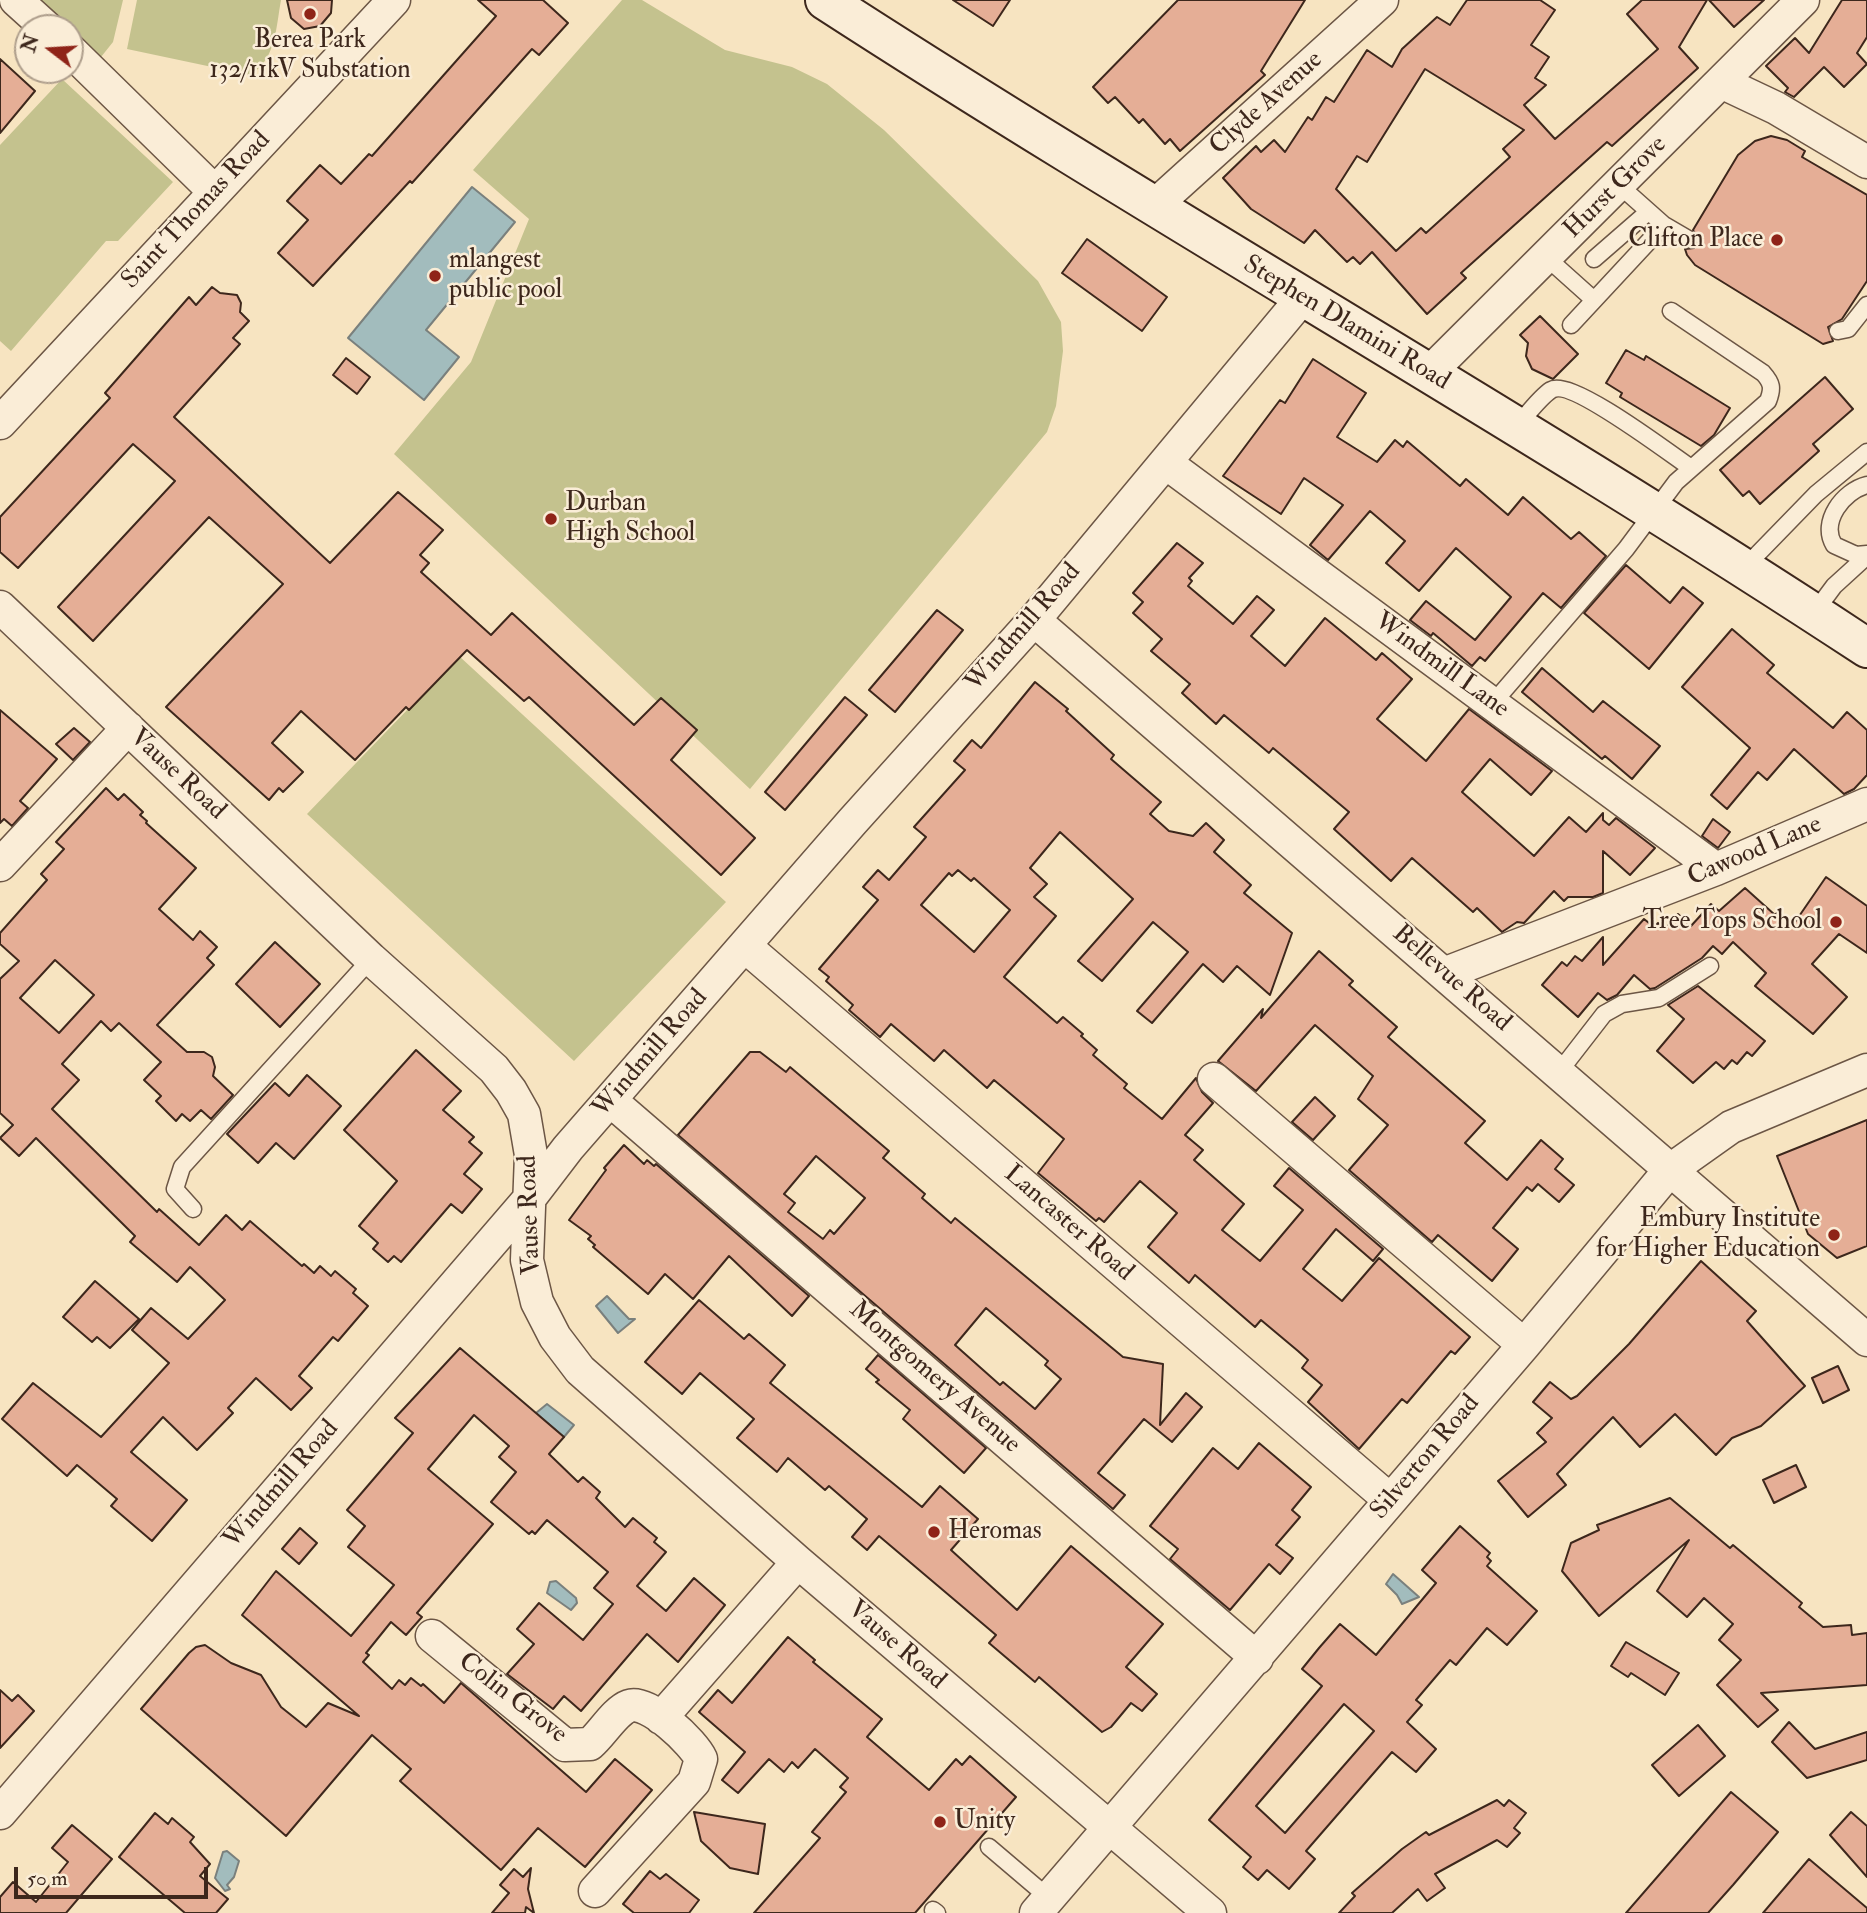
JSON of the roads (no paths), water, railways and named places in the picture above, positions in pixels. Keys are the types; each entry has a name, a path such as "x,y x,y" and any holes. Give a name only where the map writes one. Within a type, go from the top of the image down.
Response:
{"main road":[{"name":"Stephen Dlamini Road","path":"825,0 1153,207 1517,426 1867,648"}],"street":[{"path":"16,0 32,14"},
{"name":"Saint Thomas Road","path":"0,423 394,0"},
{"name":"Clyde Avenue","path":"1153,207 1382,0"},
{"name":"Hurst Grove","path":"1428,374 1803,0"},
{"path":"84,64 215,192"},
{"path":"1721,82 1776,108 1867,162"},
{"name":"Windmill Road","path":"0,1813 529,1199 610,1100 746,947 852,822 1034,620 1303,297"},
{"name":"Windmill Lane","path":"1166,463 1716,869"},
{"name":"Vause Road","path":"0,607 371,959 494,1069 511,1091 524,1114 531,1155 527,1260 537,1302 555,1337 580,1370 798,1562 1210,1913"},
{"name":"Bellevue Road","path":"1034,620 1446,973 1668,1171 1867,1340"},
{"path":"0,864 128,729"},
{"name":"Cawood Lane","path":"1446,973 1716,869 1867,804"},
{"name":"Lancaster Road","path":"746,947 1390,1500"},
{"name":"Silverton Road","path":"1043,1905 1524,1345 1668,1171 1731,1127 1867,1070"},
{"path":"1214,1079 1524,1345"},
{"name":"Montgomery Avenue","path":"610,1100 1257,1658"},
{"path":"661,1718 798,1562"},
{"name":"Colin Grove","path":"432,1636 565,1745 573,1747 590,1744 630,1705 639,1705 661,1718 697,1750 701,1759 694,1782 595,1891"}],"lane":[{"path":"1619,185 1664,225 1688,239"},
{"path":"1594,259 1648,212"},
{"path":"1571,324 1664,225"},
{"path":"1546,257 1594,300"},
{"path":"1838,331 1848,329 1867,305"},
{"path":"1493,703 1626,549 1691,468 1768,401 1772,390 1771,382 1763,373 1671,311"},
{"path":"1517,426 1551,390 1561,387 1585,397 1691,468"},
{"path":"1744,568 1815,494 1867,452"},
{"path":"1867,485 1841,504 1831,516 1828,526 1834,545 1856,555 1867,555"},
{"path":"1814,613 1834,586 1867,555"},
{"path":"193,1209 175,1189 182,1167 371,959"},
{"path":"1559,1072 1604,1014 1622,1004 1658,998 1710,966"},
{"path":"989,1847 1043,1905"}],"water":[{"name":"mlangest public pool","path":"472,187 515,222 426,330 459,357 424,400 348,338"},
{"path":"607,1296 629,1319 635,1319 618,1333 596,1306"},
{"path":"547,1404 574,1425 564,1437 536,1413"},
{"path":"1393,1574 1419,1597 1402,1604 1386,1584"},
{"path":"556,1581 576,1598 577,1603 571,1610 547,1593 550,1582"},
{"path":"227,1851 239,1861 234,1877 227,1885 230,1889 225,1891 215,1878 223,1852"}],"place":[{"name":"Berea Park 132/11kV Substation","path":"310,14"},
{"name":"Clifton Place","path":"1777,240"},
{"name":"mlangest public pool","path":"435,276"},
{"name":"Durban High School","path":"551,519"},
{"name":"Tree Tops School","path":"1836,922"},
{"name":"Embury Institute for Higher Education","path":"1834,1235"},
{"name":"Heromas","path":"934,1532"},
{"name":"Unity","path":"940,1822"}]}
